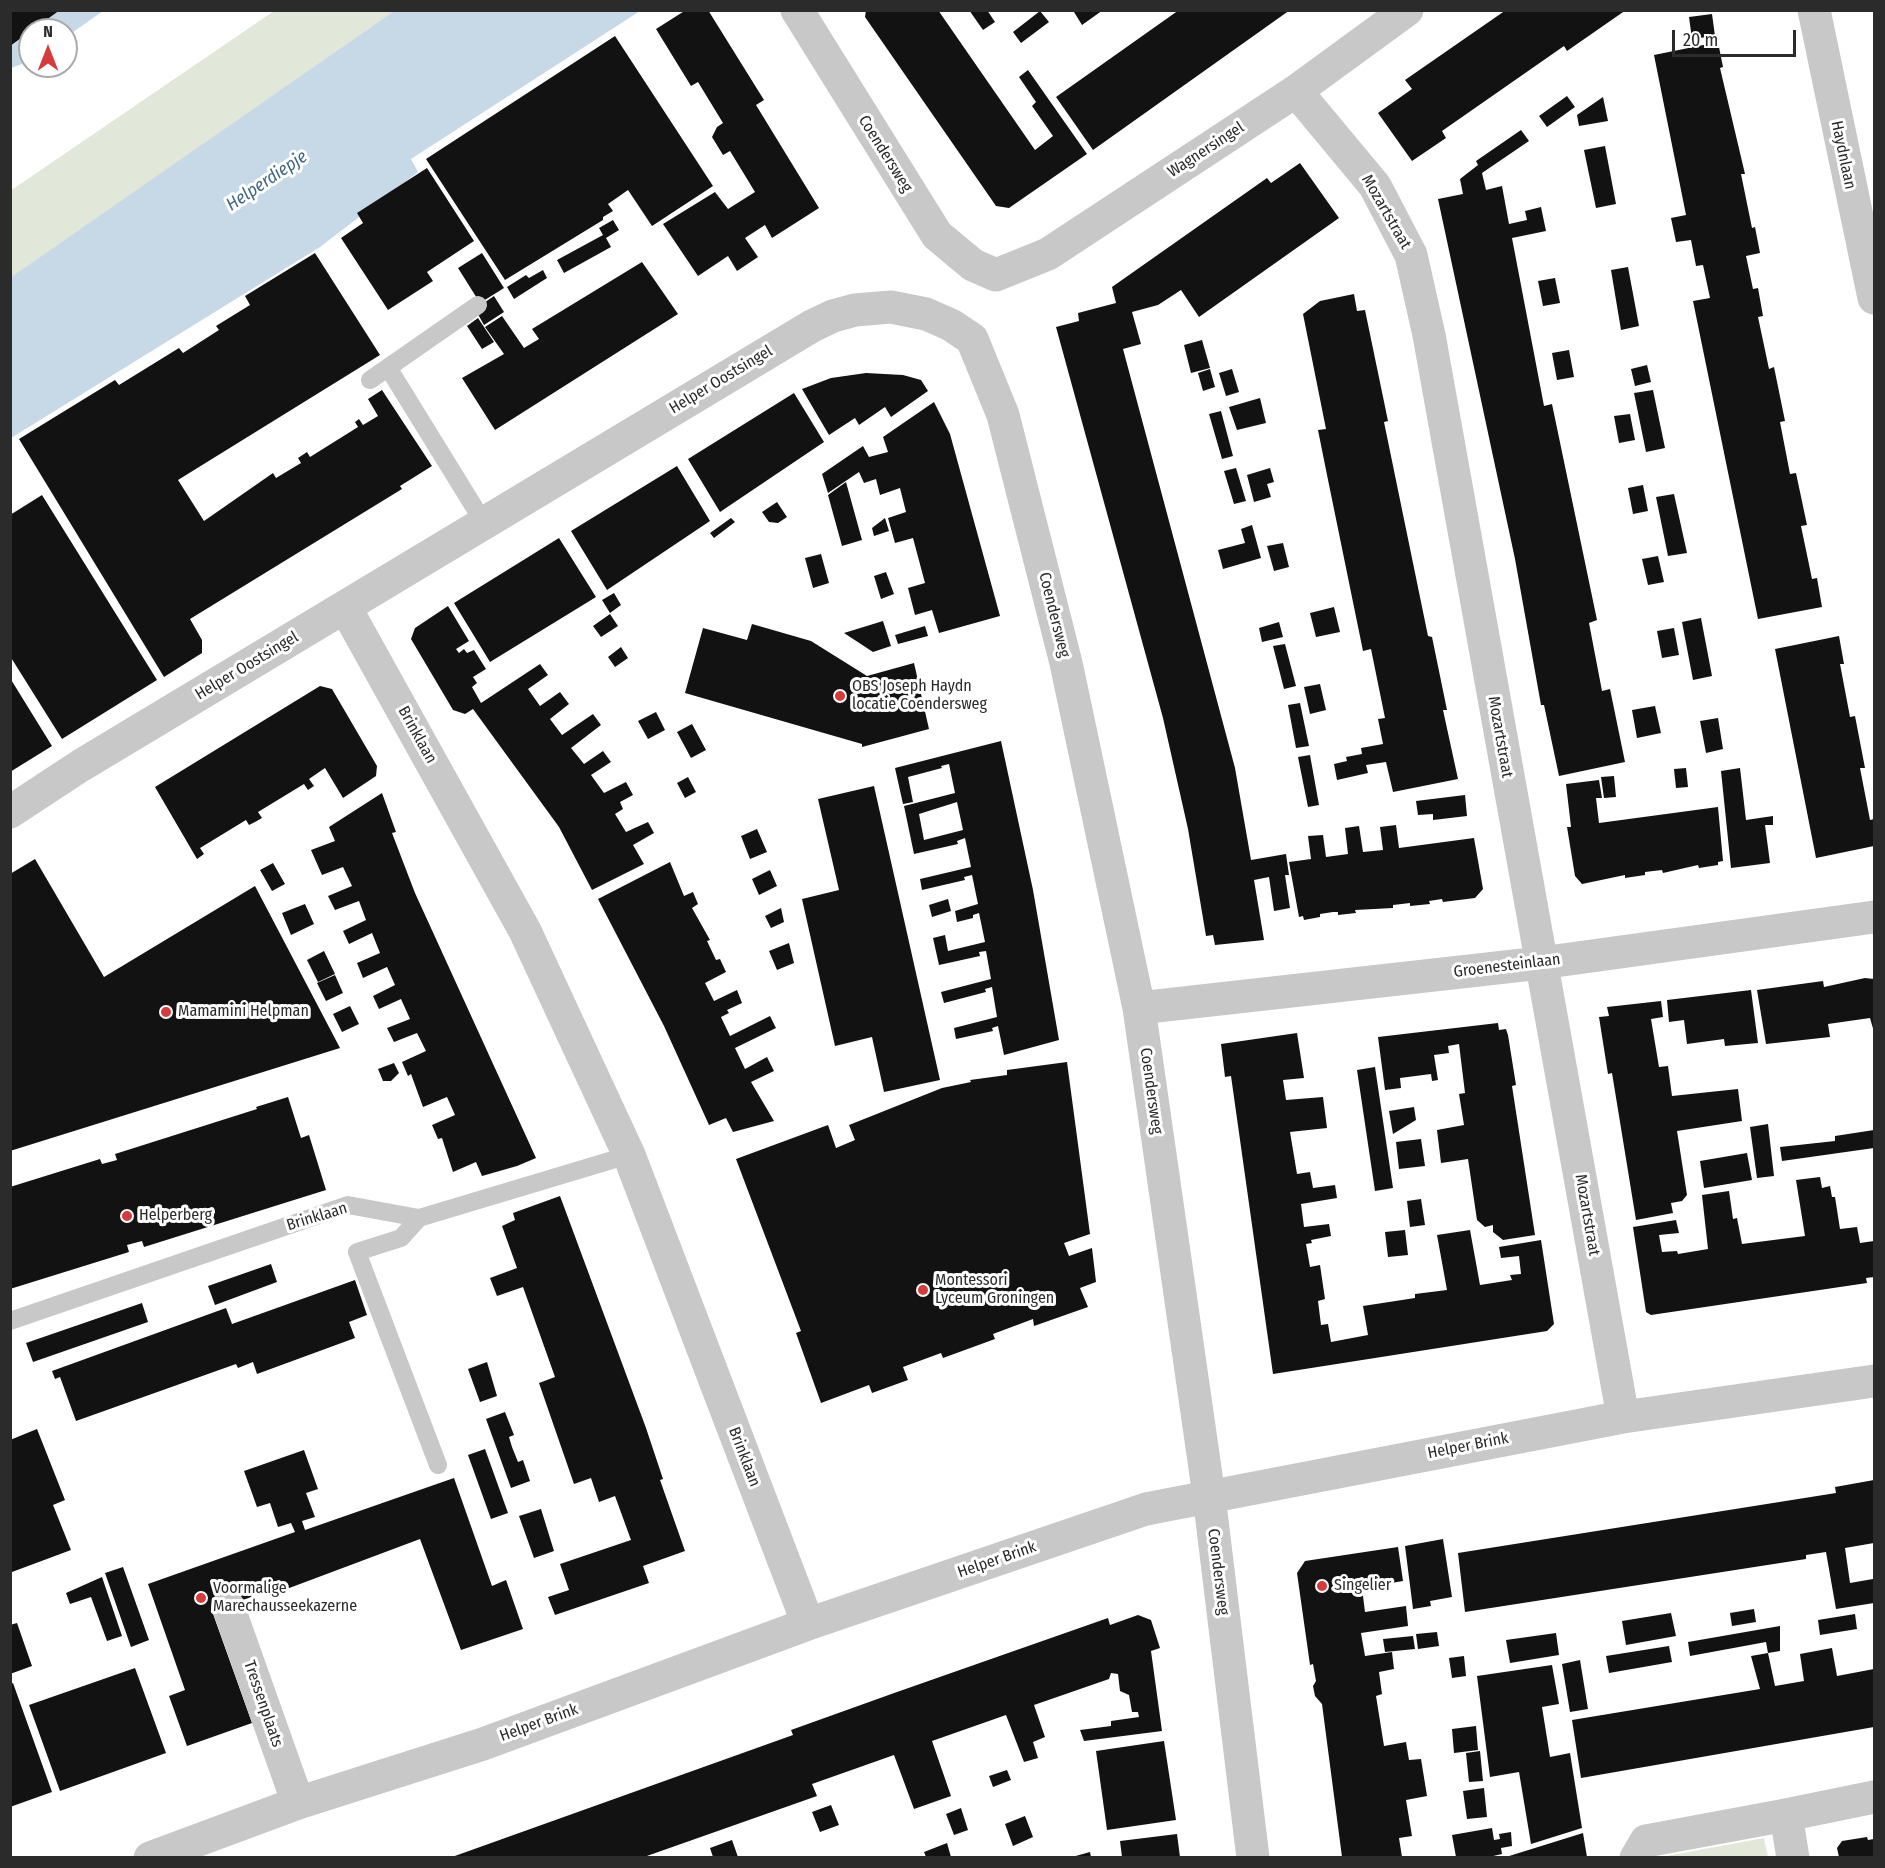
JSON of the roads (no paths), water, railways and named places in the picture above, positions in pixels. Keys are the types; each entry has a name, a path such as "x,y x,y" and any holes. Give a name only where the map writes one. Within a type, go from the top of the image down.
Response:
{"street":[{"name":"Coendersweg","path":"797,10 937,235 974,265 996,275"},
{"name":"Wagnersingel","path":"996,275 1048,254 1296,91 1407,10"},
{"name":"Haydnlaan","path":"1814,10 1874,293"},
{"name":"Mozartstraat","path":"1296,91 1375,186 1411,255 1429,335 1623,1417"},
{"name":"Helper Oostsingel","path":"10,812 80,766 812,326 833,316 891,307 926,314 951,325 972,339"},
{"name":"Coendersweg","path":"972,339 1004,415 1066,663 1139,1008 1209,1496 1253,1857"},
{"name":"Brinklaan","path":"345,607 525,931 629,1155 808,1624"},
{"name":"Groenesteinlaan","path":"1139,1008 1541,963 1875,917"},
{"name":"Helper Brink","path":"150,1857 298,1803 483,1744 808,1624 1146,1509 1623,1417 1875,1381"},
{"name":"Tressenplaats","path":"228,1606 298,1803"},
{"path":"1636,1857 1646,1841 1875,1797"},
{"path":"1786,1815 1793,1857"}],"lane":[{"path":"370,380 389,369 478,305"},
{"path":"389,369 484,523"},
{"name":"Brinklaan","path":"10,1321 348,1205 419,1218 629,1155"},
{"path":"419,1218 401,1238 357,1252 438,1465"}],"water":[{"path":"38,11 103,11 78,29 78,18 28,18"},
{"name":"Helperdiepje","path":"394,11 640,11 411,159 418,172 320,247 11,438 10,278"},
{"path":"18,25 18,65 11,68 10,30"}],"place":[{"name":"OBS Joseph Haydn locatie Coendersweg","path":"840,696"},
{"name":"Mamamini Helpman","path":"166,1012"},
{"name":"Helperberg","path":"127,1216"},
{"name":"Montessori Lyceum Groningen","path":"923,1290"},
{"name":"Singelier","path":"1322,1586"},
{"name":"Voormalige Marechausseekazerne","path":"201,1598"}]}
